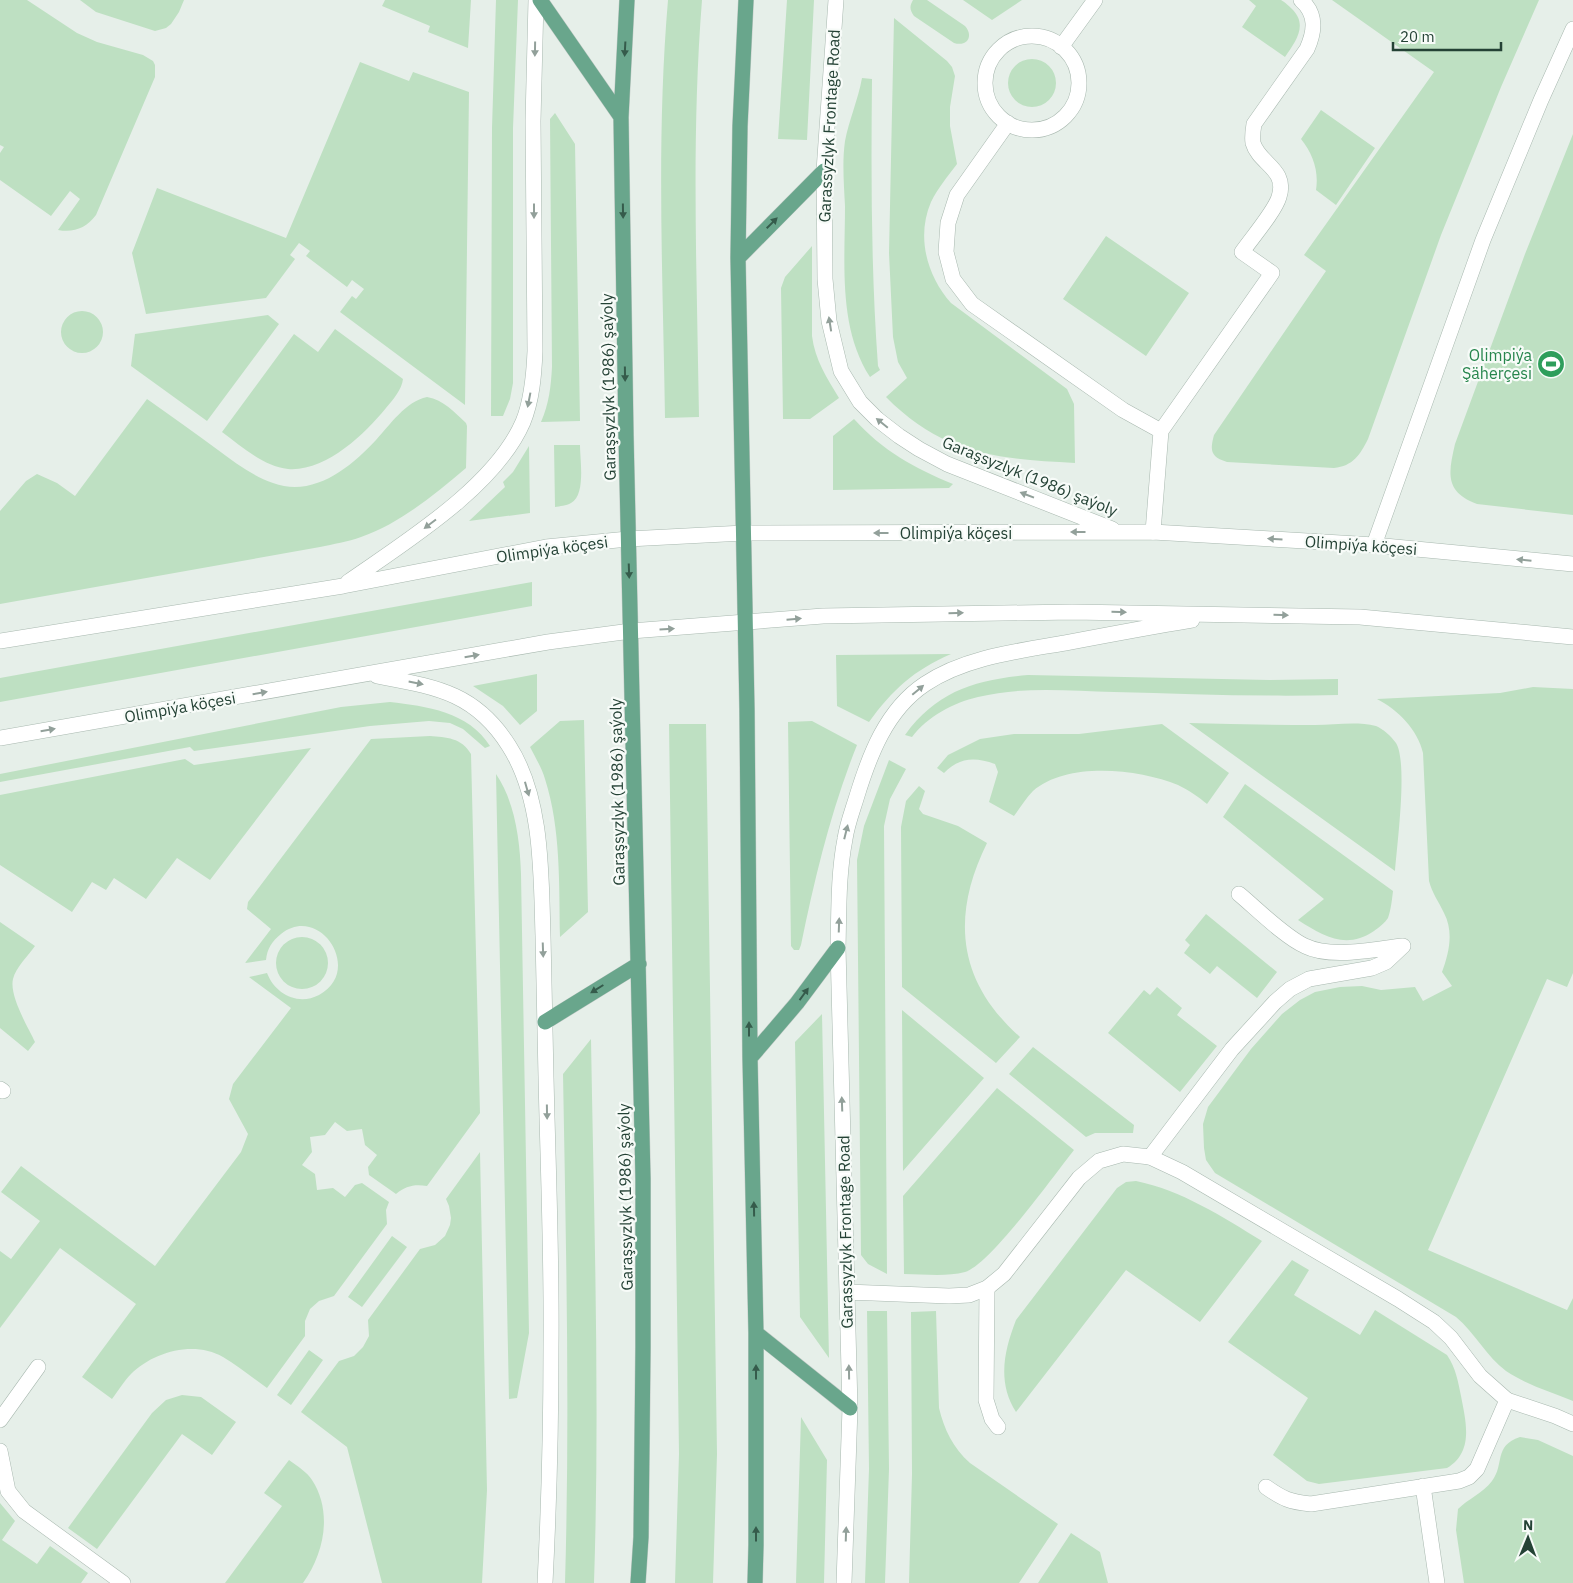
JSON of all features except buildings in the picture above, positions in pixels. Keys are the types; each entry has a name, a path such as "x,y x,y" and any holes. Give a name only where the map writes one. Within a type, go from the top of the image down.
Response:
{"main road":[{"path":"540,0 621,117"},
{"name":"Garaşsyzlyk (1986) şaýoly","path":"627,0 621,117 628,539 643,1189 641,1537 638,1583"},
{"path":"746,0 740,126 738,258 746,623 750,1058 756,1333 755,1583"},
{"path":"738,258 824,171"},
{"path":"750,1058 797,1003 838,948"},
{"path":"545,1022 638,964"},
{"path":"756,1333 850,1408"}],"street":[{"name":"Olimpiýa köçesi","path":"343,586 446,512 495,465 518,433 528,407 534,378 533,121 536,0"},
{"name":"Garassyzlyk Frontage Road","path":"836,0 824,171 825,279 833,344 842,371"},
{"path":"1061,47 1095,0"},
{"path":"1153,532 1161,431 1272,273 1242,252 1274,207 1279,197 1281,183 1276,172 1254,145 1252,133 1254,124 1307,49 1312,37 1314,24 1312,12 1301,0"},
{"path":"1374,545 1483,240 1541,100 1573,29"},
{"path":"1035,36 1051,40 1061,47 1065,49 1074,62 1079,78 1078,94 1071,109 1060,121 1045,128 1029,130 1013,126 999,117 990,104 985,88 986,72 993,57 1004,45 1019,38 1035,36"},
{"path":"1008,123 957,195 948,223 946,252 954,280 972,304 1122,410 1161,431"},
{"name":"Garaşsyzlyk (1986) şaýoly","path":"842,371 860,402 877,419 919,449 947,464 1121,532"},
{"name":"Olimpiýa köçesi","path":"0,641 343,586 546,547 628,539 744,532 1153,532 1374,545 1573,564"},
{"name":"Olimpiýa köçesi","path":"0,738 548,642 631,631 824,616 1072,612 1360,617 1573,638"},
{"name":"Olimpiýa köçesi","path":"840,880 845,839 858,790 871,756 887,724 904,702 924,685 943,674 970,663 1019,651 1226,614"},
{"path":"368,674 428,686 456,696 476,708 494,725 518,761 539,837 545,1022 551,1346 545,1583"},
{"name":"Garassyzlyk Frontage Road","path":"840,880 838,948 850,1408 844,1583"},
{"path":"1150,1157 1232,1049 1290,989 1309,979 1372,968 1386,962 1403,946 1345,952 1305,947 1285,933 1239,894"},
{"path":"847,1292 949,1296 969,1295 987,1288 1004,1274 1079,1178 1098,1161 1123,1154 1150,1157 1182,1172 1434,1322 1456,1344 1480,1376 1507,1400 1573,1424"},
{"path":"987,1288 986,1400 992,1419 998,1428"},
{"path":"0,1420 38,1367"},
{"path":"1266,1487 1292,1502 1311,1504 1459,1481 1469,1477 1477,1469 1507,1400"},
{"path":"0,1451 8,1491 24,1511 123,1583"},
{"path":"1423,1486 1437,1583"}],"green space":[{"path":"0,0 27,0 77,33 97,42 143,55 153,61 155,65 155,77 96,215 84,226 74,230 58,230 80,199 70,191 51,216 0,180 0,153 4,147 0,145"},
{"path":"80,0 184,0 171,24 166,28 155,31 96,12"},
{"path":"385,0 471,0 468,48 428,32 430,26 382,6"},
{"path":"496,0 518,0 513,128 513,383 510,399 503,416 491,416 492,128"},
{"path":"668,0 702,0 696,156 699,417 665,418 661,157 664,52"},
{"path":"787,0 814,0 807,140 778,139"},
{"path":"913,0 927,0 965,26 969,33 968,40 959,44 954,43 914,16 910,8"},
{"path":"963,0 1022,0 992,20"},
{"path":"1249,0 1281,0 1297,16 1300,28 1293,46 1285,57 1242,27 1256,6"},
{"path":"1332,0 1539,0 1501,87 1441,235 1368,439 1362,450 1351,462 1334,468 1227,462 1214,455 1212,445 1214,435 1326,271 1304,255 1434,72"},
{"path":"894,18 947,61 952,67 955,76 950,107 950,126 957,164 931,202 927,215 924,242 930,268 936,281 951,303 1067,389 1074,404 1075,463 997,456 973,450 929,431 907,416 886,397 907,378 898,362 893,337 889,253"},
{"path":"1032,59 1041,61 1049,66 1054,74 1056,83 1054,92 1049,100 1041,105 1032,107 1023,105 1015,100 1010,92 1008,83 1010,74 1015,66 1023,61"},
{"path":"360,62 409,81 413,72 469,92 465,405 340,312 352,296 356,299 364,289 352,280 347,287 306,256 310,251 299,243 290,255 295,259 266,298 146,314 132,253 157,188 286,238"},
{"path":"862,78 872,79 873,258 878,366 880,370 870,377 860,358 853,337 848,316 844,272 844,149"},
{"path":"1321,110 1375,148 1336,205 1316,190 1316,169 1309,151 1301,139"},
{"path":"555,113 575,144 580,421 541,422 549,395 552,367 550,119"},
{"path":"1573,134 1573,515 1477,504 1459,494 1451,481 1450,473 1455,444 1525,254"},
{"path":"1106,236 1189,293 1146,356 1063,299"},
{"path":"812,246 812,336 822,368 839,398 810,419 783,419 781,288 785,277"},
{"path":"86,311 94,314 100,320 103,332 100,344 94,350 78,353 70,350 64,344 61,328 64,320 70,314"},
{"path":"268,315 279,324 207,421 131,366 135,334"},
{"path":"335,329 403,379 399,390 391,402 355,440 343,450 316,465 288,469 261,460 222,432 294,334 318,352"},
{"path":"427,397 444,404 466,423 466,468 417,507 376,531 351,540 320,547 0,604 0,511 26,481 37,474 57,483 75,496 147,399 251,473 273,483 288,487 302,487 330,478 343,470 366,451 405,408 419,399"},
{"path":"854,419 876,440 900,458 925,472 953,484 949,488 833,490 833,436"},
{"path":"554,445 580,445 581,468 579,493 576,499 569,504 555,507"},
{"path":"529,446 530,513 469,521 505,487 503,482 513,472"},
{"path":"532,582 532,606 0,702 0,678"},
{"path":"951,654 926,667 905,682 886,700 869,722 837,706 836,655"},
{"path":"537,674 537,711 520,725 503,706 473,686"},
{"path":"1028,675 1270,680 1338,679 1338,695 1282,696 1046,690 1012,691 978,697 959,703 933,717 918,729 912,737 905,735 930,708 959,690 991,680"},
{"path":"1533,687 1573,689 1573,973 1567,987 1547,979 1428,1250 1567,1310 1573,1298 1573,1401 1513,1376 1493,1359 1456,1317 1215,1173 1206,1160 1204,1148 1203,1124 1208,1107 1251,1049 1282,1014 1300,1000 1315,992 1340,987 1362,986 1381,990 1415,987 1423,1001 1452,986 1442,972 1447,957 1449,928 1429,881 1423,753 1417,736 1412,729 1392,709 1377,699 1500,693"},
{"path":"390,702 432,709 459,718 471,725 490,746 485,748 463,729 450,723 429,721 370,726 194,751 190,747 0,782 0,774 341,707"},
{"path":"584,720 588,912 560,937 557,837 554,817 544,775 530,747 560,721"},
{"path":"812,721 857,745 839,794 824,844 801,945 799,950 794,950 791,946 788,722"},
{"path":"1189,723 1361,724 1376,726 1384,731 1396,743 1401,767 1401,804 1395,871"},
{"path":"669,724 706,724 717,1454 713,1583 675,1583 679,1454"},
{"path":"1162,724 1229,773 1207,804 1182,787 1162,779 1124,772 1084,772 1065,775 1047,781 1033,791 1014,816 989,802 998,772 995,764 981,760 968,760 956,764 944,773 937,768 948,755 980,739 1014,734 1079,734"},
{"path":"430,736 453,739 463,745 471,754 480,1113 427,1186 410,1186 396,1194 369,1175 368,1167 377,1155 365,1145 362,1129 347,1131 335,1122 325,1135 310,1137 312,1152 302,1165 315,1174 317,1190 333,1188 345,1197 355,1185 362,1183 389,1202 386,1210 387,1224 334,1296 319,1301 310,1309 305,1321 305,1336 267,1388 223,1357 199,1349 187,1349 162,1354 140,1366 128,1377 112,1399 82,1377 136,1304 60,1248 0,1328 0,1251 11,1259 40,1221 1,1192 21,1166 155,1266 241,1152 248,1134 229,1099 233,1084 291,1008 249,977 267,973 281,992 288,996 303,999 319,995 332,984 338,971 337,957 332,944 322,933 310,927 296,927 281,934 270,946 266,960 245,963 271,929 247,909 248,902 371,739"},
{"path":"311,748 210,880 177,858 146,899 114,878 106,890 92,882 72,912 0,865 0,795 185,759 194,765"},
{"path":"889,760 906,769 890,799 884,826 887,1274 868,1264 861,1255 857,860 864,826"},
{"path":"496,774 512,809 519,848 521,874 529,1333 517,1398 509,1399"},
{"path":"1245,784 1393,891 1390,912 1385,922 1364,937 1344,940 1326,936 1298,920 1324,899 1223,817"},
{"path":"919,786 925,791 919,809 923,814 958,826 987,843 975,870 968,896 965,922 966,946 972,970 983,993 999,1016 1020,1037 996,1063 902,987 901,827 906,801"},
{"path":"1206,914 1277,972 1257,998 1217,966 1210,974 1184,953 1190,945 1185,940"},
{"path":"0,922 35,946 22,962 13,979 16,1002 35,1042 28,1051 0,1028"},
{"path":"297,937 307,937 321,944 328,958 328,968 321,982 307,989 297,989 287,985 280,978 276,968 276,958 280,948 287,941"},
{"path":"1157,987 1182,1008 1177,1015 1217,1046 1180,1092 1108,1033 1144,990 1150,995"},
{"path":"902,1010 984,1078 903,1171"},
{"path":"822,1014 829,1358 800,1317 795,1042"},
{"path":"591,1039 596,1379 594,1583 565,1583 567,1392 563,1074"},
{"path":"1033,1047 1134,1125 1133,1133 1095,1133 1086,1137 1009,1074"},
{"path":"997,1088 1074,1150 1005,1237 976,1266 965,1272 950,1274 904,1274 903,1196"},
{"path":"480,1152 487,1490 482,1583 382,1583 347,1447 301,1412 339,1361 354,1356 363,1347 369,1336 368,1320 420,1249 435,1245 445,1236 451,1218 446,1199"},
{"path":"1136,1181 1153,1185 1201,1205 1262,1241 1200,1322 1126,1270 1016,1412 1006,1389 1004,1366 1008,1343 1016,1320 1117,1188 1126,1182"},
{"path":"392,1236 407,1247 362,1307 348,1297"},
{"path":"1292,1260 1309,1270 1294,1295 1360,1335 1375,1310 1447,1355 1456,1375 1466,1426 1465,1445 1456,1461 1447,1468 1319,1484 1307,1481 1273,1455 1308,1398 1228,1342"},
{"path":"867,1311 887,1311 889,1469 885,1583 865,1583 869,1469"},
{"path":"936,1311 939,1408 950,1438 970,1463 1058,1524 1019,1583 909,1583 912,1474 911,1312"},
{"path":"309,1350 323,1360 291,1405 277,1395"},
{"path":"182,1395 201,1397 236,1422 212,1455 182,1434 97,1549 68,1528 152,1413 166,1400"},
{"path":"801,1417 827,1460 824,1583 796,1583"},
{"path":"1520,1437 1538,1440 1573,1456 1573,1583 1464,1583 1456,1530 1458,1509 1492,1481 1496,1475 1506,1445"},
{"path":"289,1460 310,1477 319,1492 322,1506 324,1519 321,1546 310,1572 303,1583 225,1583 282,1506 264,1493"},
{"path":"0,1503 15,1521 2,1540 37,1564 50,1546 88,1573 81,1583 0,1583"},
{"path":"1071,1533 1100,1552 1108,1583 1038,1583"}],"place":[{"name":"Olimpiýa Şäherçesi","path":"1551,364"}]}
